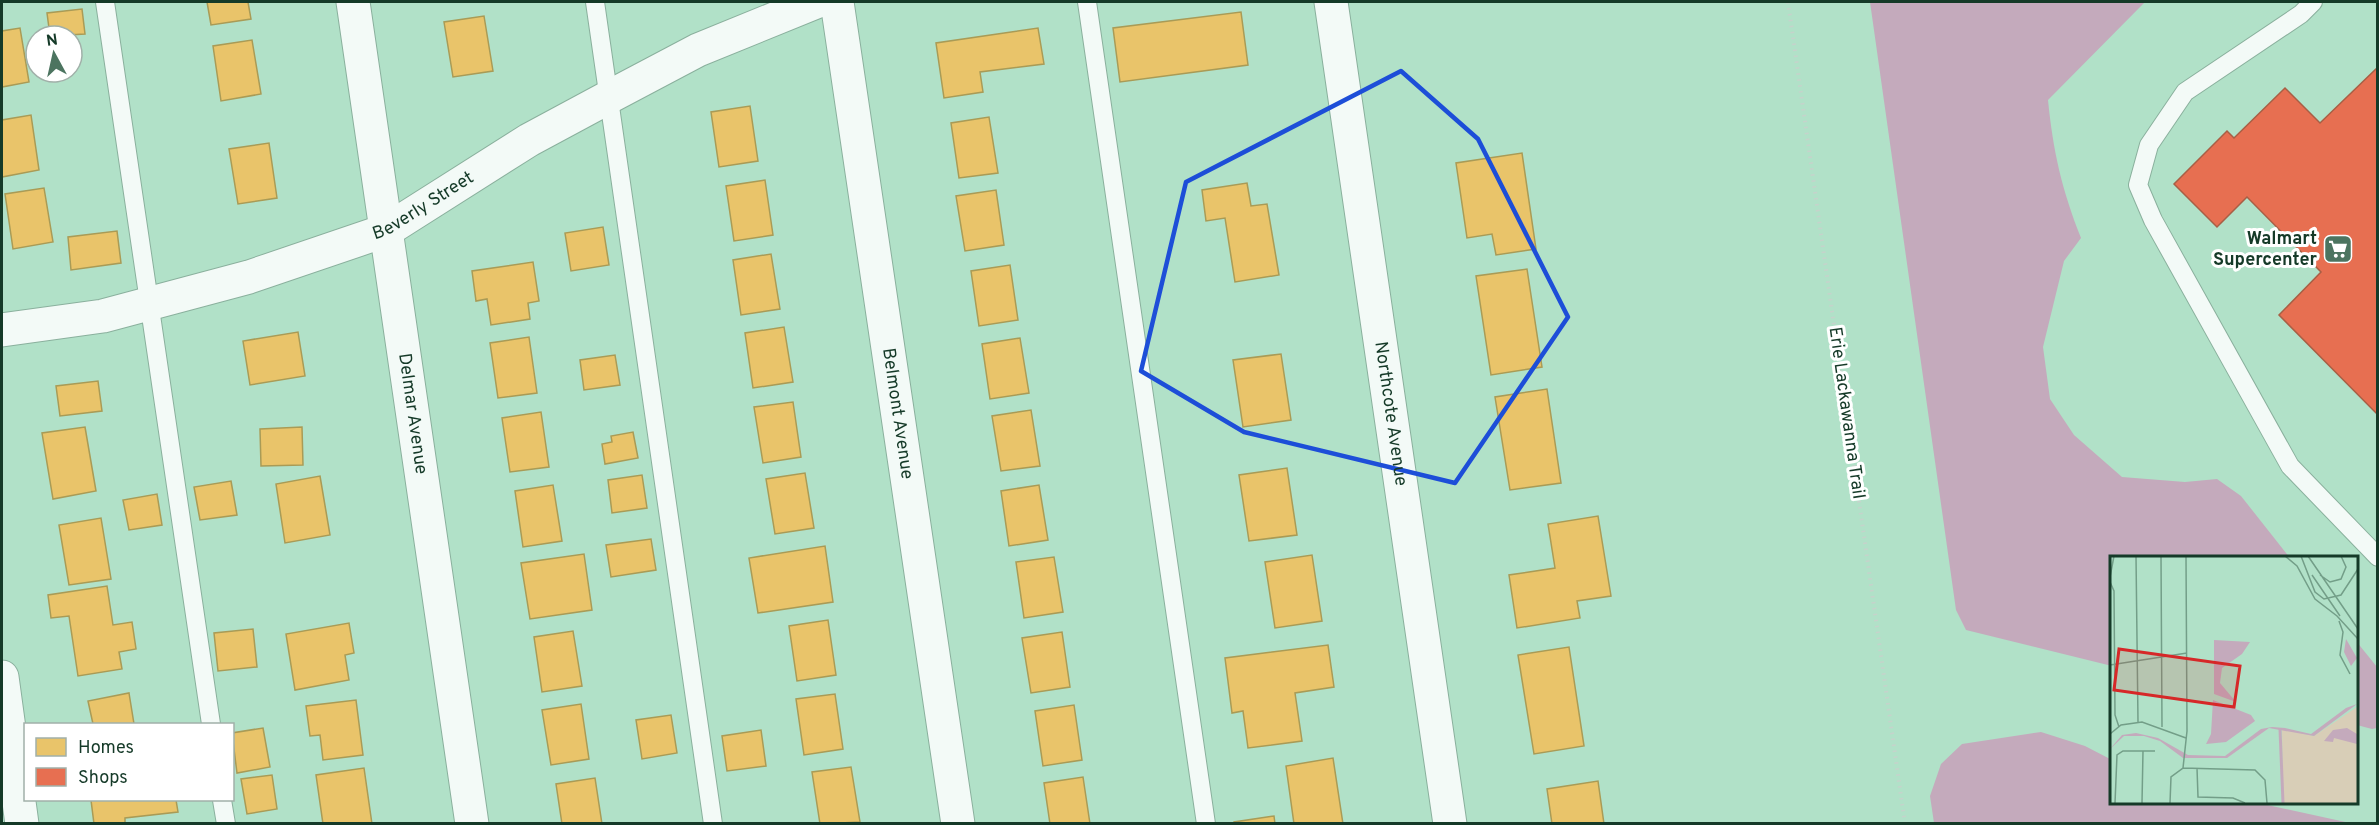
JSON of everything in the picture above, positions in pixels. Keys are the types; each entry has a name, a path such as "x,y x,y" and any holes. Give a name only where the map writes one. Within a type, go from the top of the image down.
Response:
{"street":[{"name":"Delmar Avenue","path":"353,2 472,824"},
{"name":"Beverly Street","path":"2,330 103,316 249,277 387,230 530,140 609,97 698,50 816,2"},
{"name":"Belmont Avenue","path":"837,2 958,824"},
{"name":"Northcote Avenue","path":"1331,2 1450,824"},
{"path":"2,677 22,824"}],"lane":[{"path":"105,2 211,723"},
{"path":"595,2 713,824"},
{"path":"1088,2 1206,824"},
{"path":"2313,2 2301,14 2185,92 2149,145 2138,185 2153,220 2290,466 2378,557"},
{"path":"222,801 226,824"}],"path":[{"name":"Erie Lackawanna Trail","path":"1788,2 1905,824"}],"highlighted area":[{"path":"1401,71 1478,139 1568,317 1455,483 1244,432 1141,371 1186,182"}],"shaded area":[{"path":"1870,2 2145,2 2048,100 2059,170 2081,238 2064,261 2043,347 2050,399 2074,435 2122,477 2185,482 2217,479 2241,496 2288,556 2110,556 2110,666 1966,630 1956,610"},
{"path":"2358,643 2377,667 2377,728 2358,725"},
{"path":"2041,732 2085,746 2110,759 2110,804 2263,804 2350,823 1934,823 1930,796 1941,764 1962,744"}],"building: Homes":[{"path":"207,2 248,2 251,19 211,25"},
{"path":"82,9 84,24 48,24 47,13"},
{"path":"1241,12 1248,65 1120,82 1113,28"},
{"path":"484,16 493,71 453,77 444,22"},
{"path":"20,28 24,52 24,83 2,87 2,31"},
{"path":"1038,28 1044,64 980,72 983,92 944,98 936,43"},
{"path":"252,40 261,94 221,101 213,46"},
{"path":"750,106 758,161 719,167 711,112"},
{"path":"31,115 39,170 2,177 2,120"},
{"path":"989,117 998,173 959,178 951,123"},
{"path":"269,143 277,198 238,204 229,149"},
{"path":"1522,153 1536,249 1496,255 1492,234 1467,238 1456,163"},
{"path":"765,180 773,235 734,241 726,186"},
{"path":"1247,183 1251,206 1267,204 1279,275 1235,282 1225,218 1206,221 1202,190"},
{"path":"44,188 53,242 13,249 5,194"},
{"path":"996,190 1004,245 965,251 956,196"},
{"path":"603,227 609,265 571,271 565,233"},
{"path":"117,231 121,263 71,270 68,237"},
{"path":"771,254 780,309 741,315 733,260"},
{"path":"533,262 539,301 528,303 530,319 491,325 487,299 476,301 472,271"},
{"path":"1010,265 1018,320 979,326 971,271"},
{"path":"1527,269 1542,367 1491,375 1476,276"},
{"path":"784,327 793,382 753,388 745,333"},
{"path":"298,332 305,376 250,385 243,341"},
{"path":"529,337 537,393 498,398 490,343"},
{"path":"1020,338 1029,393 990,399 982,344"},
{"path":"1281,354 1291,420 1243,427 1233,360"},
{"path":"615,355 620,385 584,390 580,360"},
{"path":"98,381 102,411 60,416 56,386"},
{"path":"1547,389 1561,483 1510,490 1495,397"},
{"path":"793,402 801,457 763,463 754,407"},
{"path":"1031,410 1040,466 1001,471 992,416"},
{"path":"541,412 549,467 510,472 502,418"},
{"path":"85,427 96,491 53,499 42,433"},
{"path":"302,427 303,465 261,466 260,429"},
{"path":"633,432 638,458 605,464 602,444 612,442 611,436"},
{"path":"1287,468 1297,535 1249,541 1239,475"},
{"path":"805,473 814,528 775,534 766,479"},
{"path":"642,475 647,508 612,513 608,480"},
{"path":"320,476 330,535 285,543 276,484"},
{"path":"231,481 237,515 200,520 194,487"},
{"path":"553,485 562,541 523,547 515,491"},
{"path":"1039,485 1048,540 1009,546 1001,491"},
{"path":"157,494 162,525 129,530 123,500"},
{"path":"1598,516 1611,596 1577,601 1580,618 1517,628 1509,575 1555,568 1548,524"},
{"path":"101,518 111,579 69,585 59,525"},
{"path":"651,539 656,570 611,577 606,545"},
{"path":"825,546 833,602 758,613 749,558"},
{"path":"584,554 592,610 530,619 521,563"},
{"path":"1312,555 1322,621 1275,628 1265,562"},
{"path":"1054,557 1063,612 1024,618 1016,562"},
{"path":"107,586 113,625 132,622 136,649 119,652 122,669 78,676 69,616 51,618 48,595"},
{"path":"828,620 836,675 797,681 789,626"},
{"path":"349,623 354,653 345,655 349,680 295,690 286,634"},
{"path":"253,629 257,667 218,671 214,633"},
{"path":"573,631 582,686 542,692 534,637"},
{"path":"1062,632 1070,687 1031,693 1022,638"},
{"path":"1328,645 1334,687 1295,693 1302,741 1248,748 1243,711 1232,713 1225,658"},
{"path":"1569,647 1584,746 1534,754 1518,655"},
{"path":"129,693 134,723 93,723 88,701"},
{"path":"835,694 843,749 804,755 796,699"},
{"path":"356,700 363,755 323,760 320,735 310,736 306,706"},
{"path":"581,704 589,759 551,765 542,710"},
{"path":"1074,705 1082,760 1043,766 1035,711"},
{"path":"671,715 677,753 642,759 636,720"},
{"path":"263,728 270,767 237,773 234,733"},
{"path":"761,730 766,766 727,771 722,736"},
{"path":"1333,758 1343,824 1294,824 1286,766"},
{"path":"851,767 860,822 820,824 812,772"},
{"path":"364,768 372,824 323,824 316,775"},
{"path":"272,775 277,809 247,814 241,779"},
{"path":"1083,777 1090,824 1050,824 1044,783"},
{"path":"595,778 602,824 562,824 556,784"},
{"path":"1598,781 1604,824 1552,824 1547,789"},
{"path":"91,801 176,801 178,812 125,818 125,824 94,824"},
{"path":"1274,816 1275,824 1234,824 1234,822"}],"building: Shops":[{"name":"Walmart Supercenter","path":"2378,67 2378,415 2279,315 2321,272 2247,197 2217,227 2174,184 2227,131 2234,138 2285,88 2320,123"}],"place":[{"name":"Walmart Supercenter","path":"2338,249"}]}
